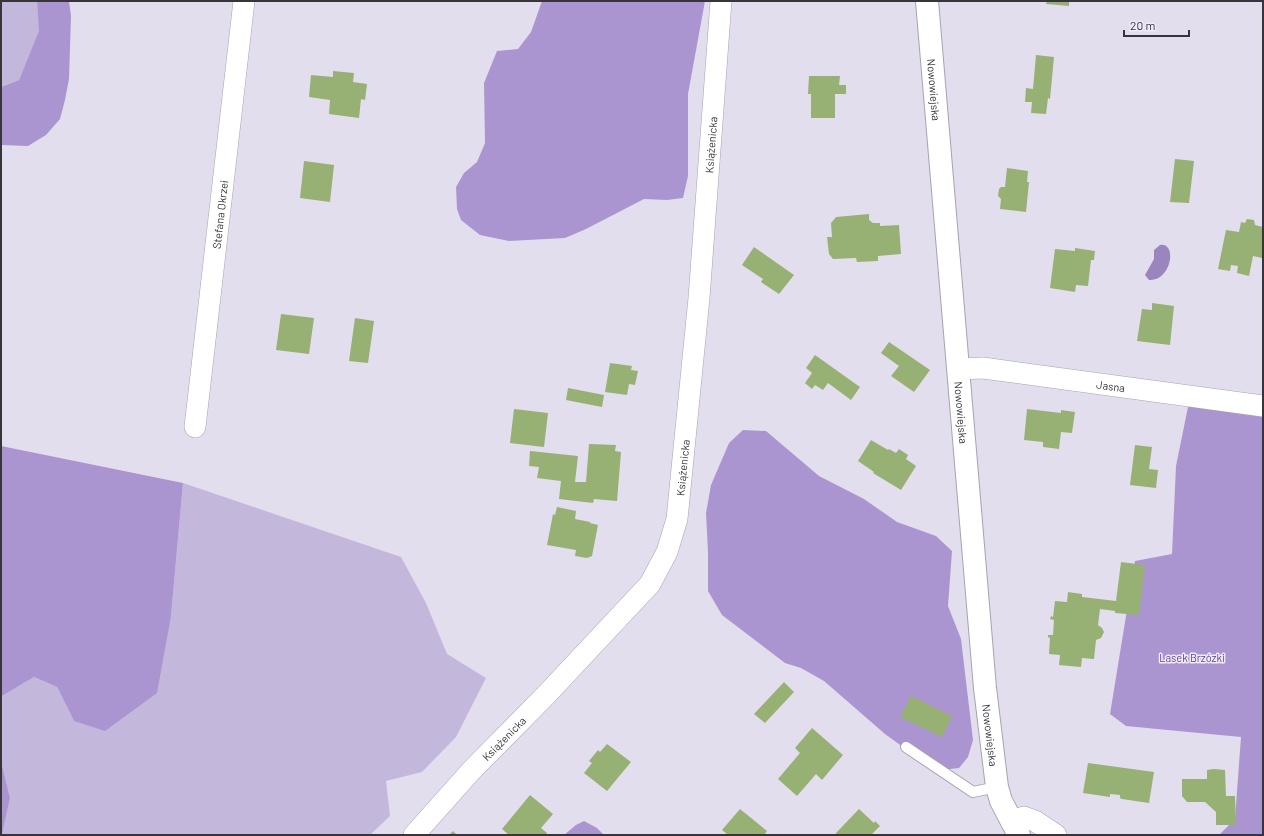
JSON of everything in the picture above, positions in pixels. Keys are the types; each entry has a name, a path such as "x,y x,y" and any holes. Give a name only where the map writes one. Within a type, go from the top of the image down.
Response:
{"street":[{"name":"Stefana Okrzei","path":"195,427 244,1"},
{"name":"Książenicka","path":"414,835 471,771 546,695 650,584 667,552 677,519 699,298 721,1"},
{"name":"Nowowiejska","path":"927,1 985,688 997,787 1001,801 1015,828"},
{"name":"Jasna","path":"958,369 983,368 1263,406"},
{"path":"1015,828 1024,817 1035,821 1056,835"}],"lane":[{"path":"906,746 973,792 997,787"}],"shaded area":[{"path":"1,1 37,1 40,31 19,80 1,87"},
{"path":"1160,245 1166,246 1169,249 1170,262 1163,275 1157,279 1149,280 1145,275 1154,259 1154,250"},
{"path":"183,483 401,557 426,603 447,654 486,678 456,737 422,772 386,781 390,816 370,835 2,835 10,798 1,761 2,696 34,677 57,687 74,721 171,616"}],"green space":[{"path":"37,1 69,1 71,16 69,79 65,100 60,119 46,135 28,146 1,145 1,87 19,80 39,31"},
{"path":"542,1 705,1 688,94 688,176 683,198 667,200 644,199 586,229 565,238 509,241 480,235 461,220 457,209 456,187 464,173 477,162 485,143 484,83 497,51 518,49 531,32"},
{"name":"Lasek Brzózki","path":"1189,402 1263,412 1263,835 1219,835 1235,819 1241,737 1126,726 1110,714 1135,561 1172,554 1176,466"},
{"path":"743,430 766,431 819,476 864,499 897,522 936,536 952,551 948,606 961,639 973,740 968,757 959,768 941,770 918,758 885,734 824,681 801,668 785,663 722,615 708,591 706,513 711,485 729,443"},
{"path":"1,446 183,483 171,616 157,693 105,731 74,721 57,687 34,677 2,696 1,704"},
{"path":"1,761 10,798 2,835 1,835"},
{"path":"584,821 597,828 604,835 564,835 576,825"}],"building":[{"path":"1047,1 1069,1 1069,6 1046,4"},
{"path":"1036,55 1054,57 1050,99 1048,98 1046,114 1031,113 1032,102 1025,102 1026,88 1033,89"},
{"path":"333,71 354,73 353,82 367,84 365,100 361,99 359,118 329,114 330,100 309,97 311,75 333,77"},
{"path":"809,76 840,76 839,85 846,85 846,94 835,94 835,118 811,118 811,94 808,94"},
{"path":"1175,159 1194,161 1189,203 1170,202"},
{"path":"304,161 334,165 330,202 300,198"},
{"path":"1007,168 1028,171 1027,182 1029,182 1026,212 1000,209 1001,199 998,196 999,189 1001,187 1005,187"},
{"path":"869,214 869,220 873,223 880,223 880,226 899,225 901,254 878,256 878,261 857,262 856,258 833,259 829,254 827,237 832,237 831,223 836,217"},
{"path":"1247,219 1254,220 1255,225 1263,227 1262,258 1253,256 1249,276 1237,273 1238,266 1231,265 1230,271 1218,269 1226,230 1239,232 1241,222 1245,223"},
{"path":"754,247 794,275 779,294 761,282 763,279 742,265"},
{"path":"1075,248 1095,251 1094,260 1091,260 1088,286 1076,285 1075,292 1050,288 1055,249 1075,251"},
{"path":"1152,303 1174,306 1170,345 1137,341 1142,309 1152,310"},
{"path":"281,314 314,318 309,354 276,350"},
{"path":"355,318 374,321 368,363 349,361"},
{"path":"889,342 930,370 914,392 891,376 899,366 881,353"},
{"path":"815,355 860,387 851,400 828,383 823,390 815,385 812,389 805,383 812,373 806,368"},
{"path":"610,363 632,366 631,370 638,371 635,385 629,384 627,395 605,392"},
{"path":"568,388 604,395 602,407 566,400"},
{"path":"514,409 548,413 544,447 510,443"},
{"path":"1027,409 1061,413 1061,410 1075,412 1072,433 1061,432 1059,449 1043,447 1043,442 1024,440"},
{"path":"871,440 896,453 899,449 908,455 906,459 916,466 901,490 873,473 874,472 858,461"},
{"path":"589,444 616,445 615,451 621,452 617,501 594,499 593,503 559,499 561,481 537,478 539,467 529,466 530,451 578,456 575,482 586,482"},
{"path":"1135,445 1152,447 1149,469 1158,470 1156,488 1130,485"},
{"path":"557,507 576,511 575,519 598,525 592,556 587,558 575,556 576,550 547,545 553,514 555,515"},
{"path":"1121,562 1145,565 1139,615 1115,613 1115,611 1100,609 1098,625 1104,632 1101,638 1096,640 1094,659 1082,658 1081,667 1059,665 1060,655 1049,654 1050,638 1048,635 1053,635 1054,620 1050,619 1051,616 1053,617 1055,601 1067,602 1068,592 1082,594 1082,597 1116,601"},
{"path":"784,682 794,692 765,723 754,714"},
{"path":"911,696 952,716 942,737 900,717"},
{"path":"812,728 843,755 822,780 816,774 797,796 778,779 800,753 795,748"},
{"path":"607,744 631,762 607,791 584,773 592,763 589,761 598,750 600,752"},
{"path":"1088,763 1154,772 1149,803 1122,799 1120,798 1120,795 1110,794 1110,797 1083,793"},
{"path":"1207,770 1225,770 1226,796 1235,796 1236,825 1216,825 1216,812 1205,802 1187,802 1182,796 1182,779 1207,779"},
{"path":"530,795 553,814 541,828 547,833 546,835 509,835 502,829"},
{"path":"740,809 767,831 764,835 728,835 722,830"},
{"path":"859,809 874,823 875,821 880,826 871,835 837,835 836,833"},
{"path":"453,831 457,835 449,835"}]}
